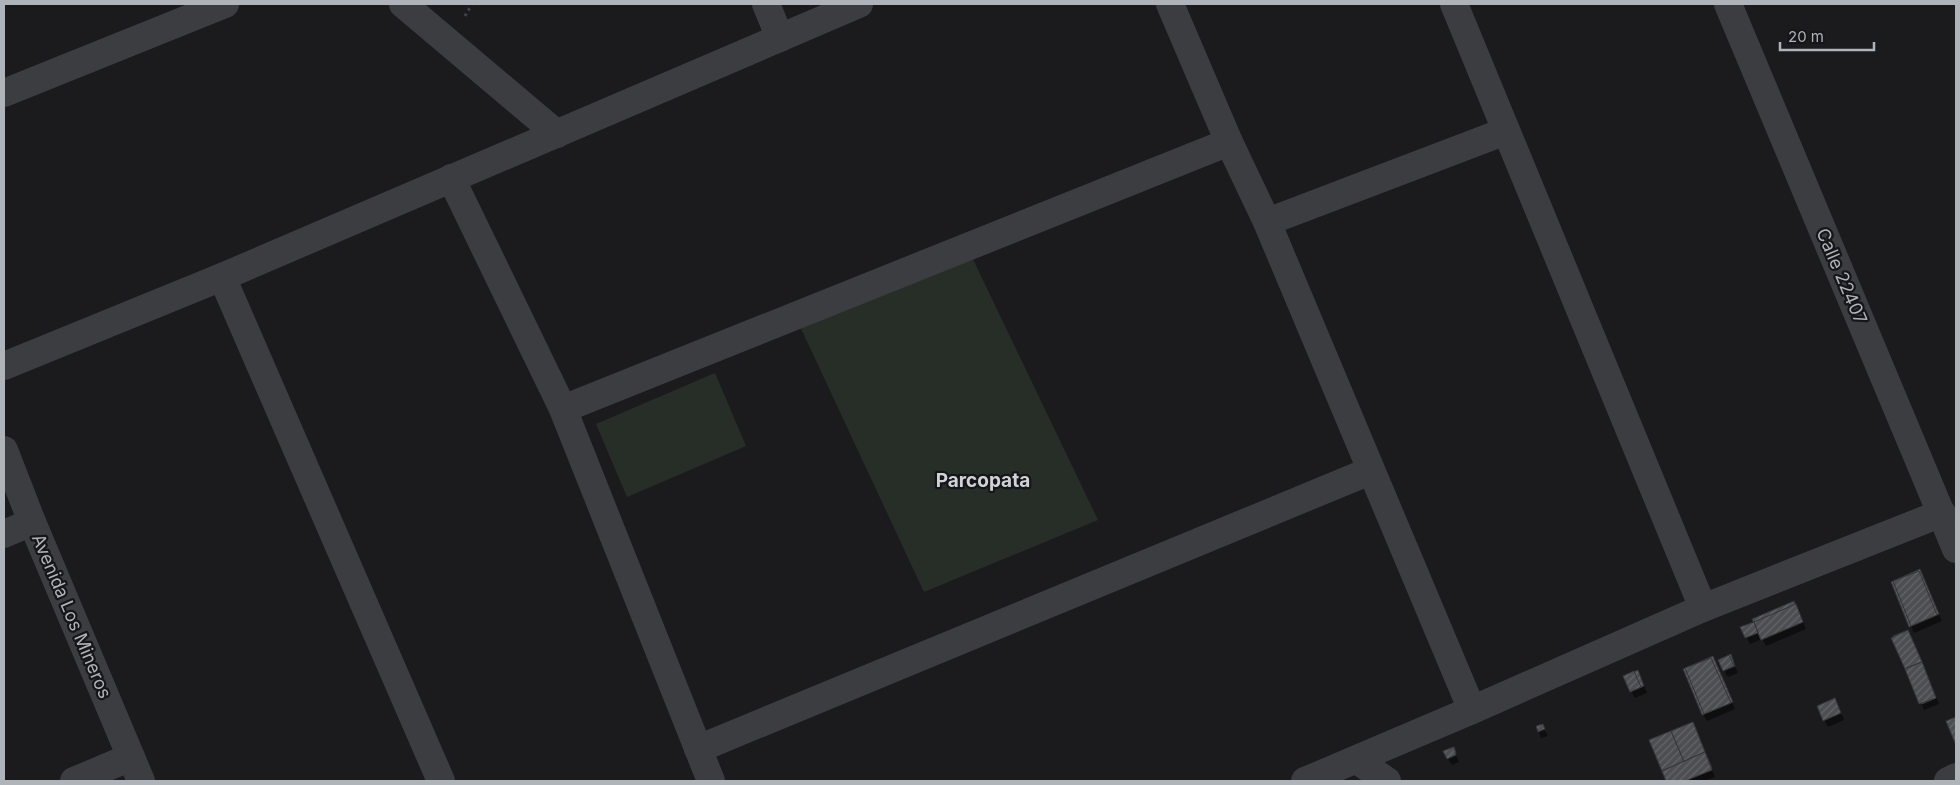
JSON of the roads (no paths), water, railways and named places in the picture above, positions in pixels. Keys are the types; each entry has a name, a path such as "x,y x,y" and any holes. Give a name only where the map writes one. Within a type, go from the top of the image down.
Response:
{"street":[{"path":"4,93 224,4"},
{"path":"403,4 557,134"},
{"path":"766,4 780,38"},
{"path":"4,366 222,277 859,4"},
{"path":"1170,4 1229,142 1267,222 1472,710"},
{"path":"1454,4 1703,608"},
{"name":"Calle 22407","path":"1728,4 1956,549"},
{"path":"1267,222 1506,131"},
{"path":"564,410 1229,142"},
{"path":"451,178 564,410 711,781"},
{"path":"222,277 441,781"},
{"name":"Avenida Los Mineros","path":"4,450 32,522 136,769"},
{"path":"698,749 1370,471"},
{"path":"1305,781 1358,760 1703,608 1942,513"},
{"path":"4,534 32,522"},
{"path":"1358,760 1387,781"},
{"path":"74,781 136,769"},
{"path":"1948,781 1956,777"}],"district":[{"name":"Parcopata","path":"983,480"}]}
